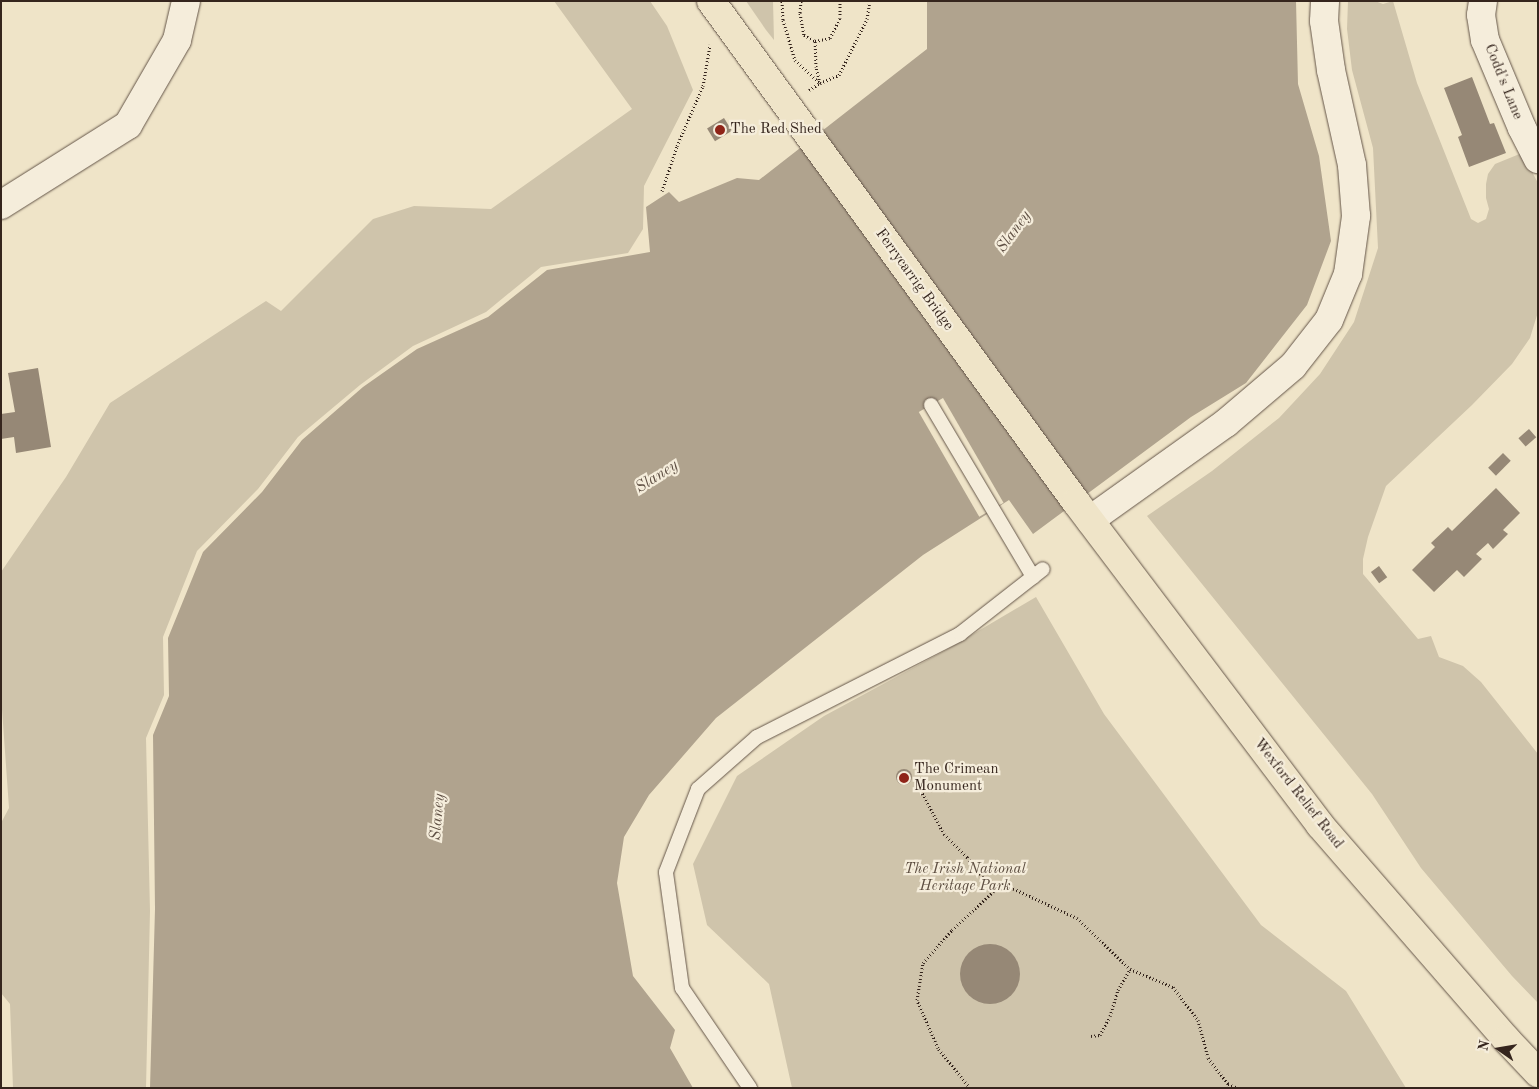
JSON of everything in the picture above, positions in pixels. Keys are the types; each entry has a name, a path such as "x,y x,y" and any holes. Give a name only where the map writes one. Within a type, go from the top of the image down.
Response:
{"highway":[{"name":"Ferrycarrig Bridge","path":"714,5 1083,511"},
{"name":"Wexford Relief Road","path":"1083,511 1320,825 1506,1039 1538,1073"}],"main road":[{"path":"1,205 128,125 176,40 186,1"},
{"path":"1083,511 1226,423 1293,366 1329,320 1348,274 1356,216 1352,165 1331,70 1324,21 1325,1"},
{"name":"Codd's Lane","path":"1483,1 1481,15 1486,40 1522,128 1538,159"}],"lane":[{"path":"750,1088 682,988 666,872 698,789 757,737 960,634 1038,573 931,405"}],"path":[{"path":"782,1 783,20 795,60 820,83"},
{"path":"801,1 800,14 804,35 815,41 830,38 840,18 840,1"},
{"path":"820,83 839,75 867,18 870,1"},
{"path":"662,191 677,146 703,86 714,5"},
{"path":"815,41 816,67 820,83"},
{"path":"916,781 944,834 967,856 994,892"},
{"path":"970,1088 938,1048 917,1000 923,963 952,930 994,892 1010,887 1077,918 1130,969 1173,987 1198,1020 1208,1058 1228,1084 1238,1088"},
{"path":"1091,1036 1100,1035 1110,1016 1118,990 1130,969"}],"green space":[{"path":"554,1 650,1 667,26 693,90 644,186 643,229 628,253 541,267 486,312 413,346 360,385 298,437 258,489 197,551 163,637 164,695 146,738 150,911 146,1088 13,1088 10,1004 1,993 1,823 9,808 1,695 1,572 66,477 110,403 266,301 281,311 373,219 414,206 491,209 632,109"},
{"path":"746,1 773,1 774,40 766,30"},
{"path":"1348,1 1375,1 1383,4 1393,1 1417,83 1471,219 1478,223 1486,219 1489,209 1486,198 1486,184 1488,174 1495,164 1522,153 1538,183 1538,312 1530,338 1512,364 1472,405 1386,486 1368,537 1363,559 1363,574 1418,639 1431,636 1439,657 1463,666 1481,682 1538,754 1538,1003 1512,976 1421,868 1372,794 1147,516 1212,471 1279,418 1320,374 1354,322 1378,248 1373,148 1352,70 1347,29"},
{"name":"The Irish National Heritage Park","path":"1036,597 1104,714 1261,925 1346,991 1406,1088 792,1088 769,984 707,925 693,864 737,776 824,716 946,650"}],"water":[{"name":"Slaney","path":"927,1 1296,1 1298,84 1319,156 1331,241 1307,305 1246,383 1191,417 1033,534 1009,500 923,555 716,718 649,795 624,837 617,883 633,976 675,1030 670,1048 693,1088 150,1088 155,909 153,735 169,696 168,638 203,552 262,492 302,440 363,387 417,349 488,317 547,270 650,252 646,207 669,192 679,202 737,178 759,180 927,49"}],"pier":[{"path":"943,398 1004,503 979,517 919,412"}],"building":[{"path":"1472,77 1490,124 1494,123 1506,153 1469,167 1458,137 1462,135 1444,88"},
{"name":"The Red Shed","path":"724,118 732,131 715,141 707,129"},
{"path":"38,368 51,447 16,453 14,437 1,439 1,414 15,412 8,373"},
{"path":"1529,429 1536,437 1526,446 1518,438"},
{"path":"1503,453 1511,461 1496,476 1488,468"},
{"path":"1496,488 1520,513 1503,530 1508,534 1493,549 1488,543 1476,554 1482,559 1464,577 1457,570 1434,592 1412,570 1435,547 1431,543 1448,527 1452,531"},
{"path":"1379,566 1387,577 1379,583 1371,572"},
{"name":"The Crimean Monument","path":"901,769 907,769 912,774 910,783 901,785 896,780 896,774"},
{"path":"990,944 1006,949 1011,953 1015,958 1020,974 1015,990 1011,995 1006,999 990,1004 974,999 969,995 965,990 960,974 965,958 969,953 974,949"}],"place":[{"name":"The Red Shed","path":"720,130"},
{"name":"The Crimean Monument","path":"904,778"}]}
